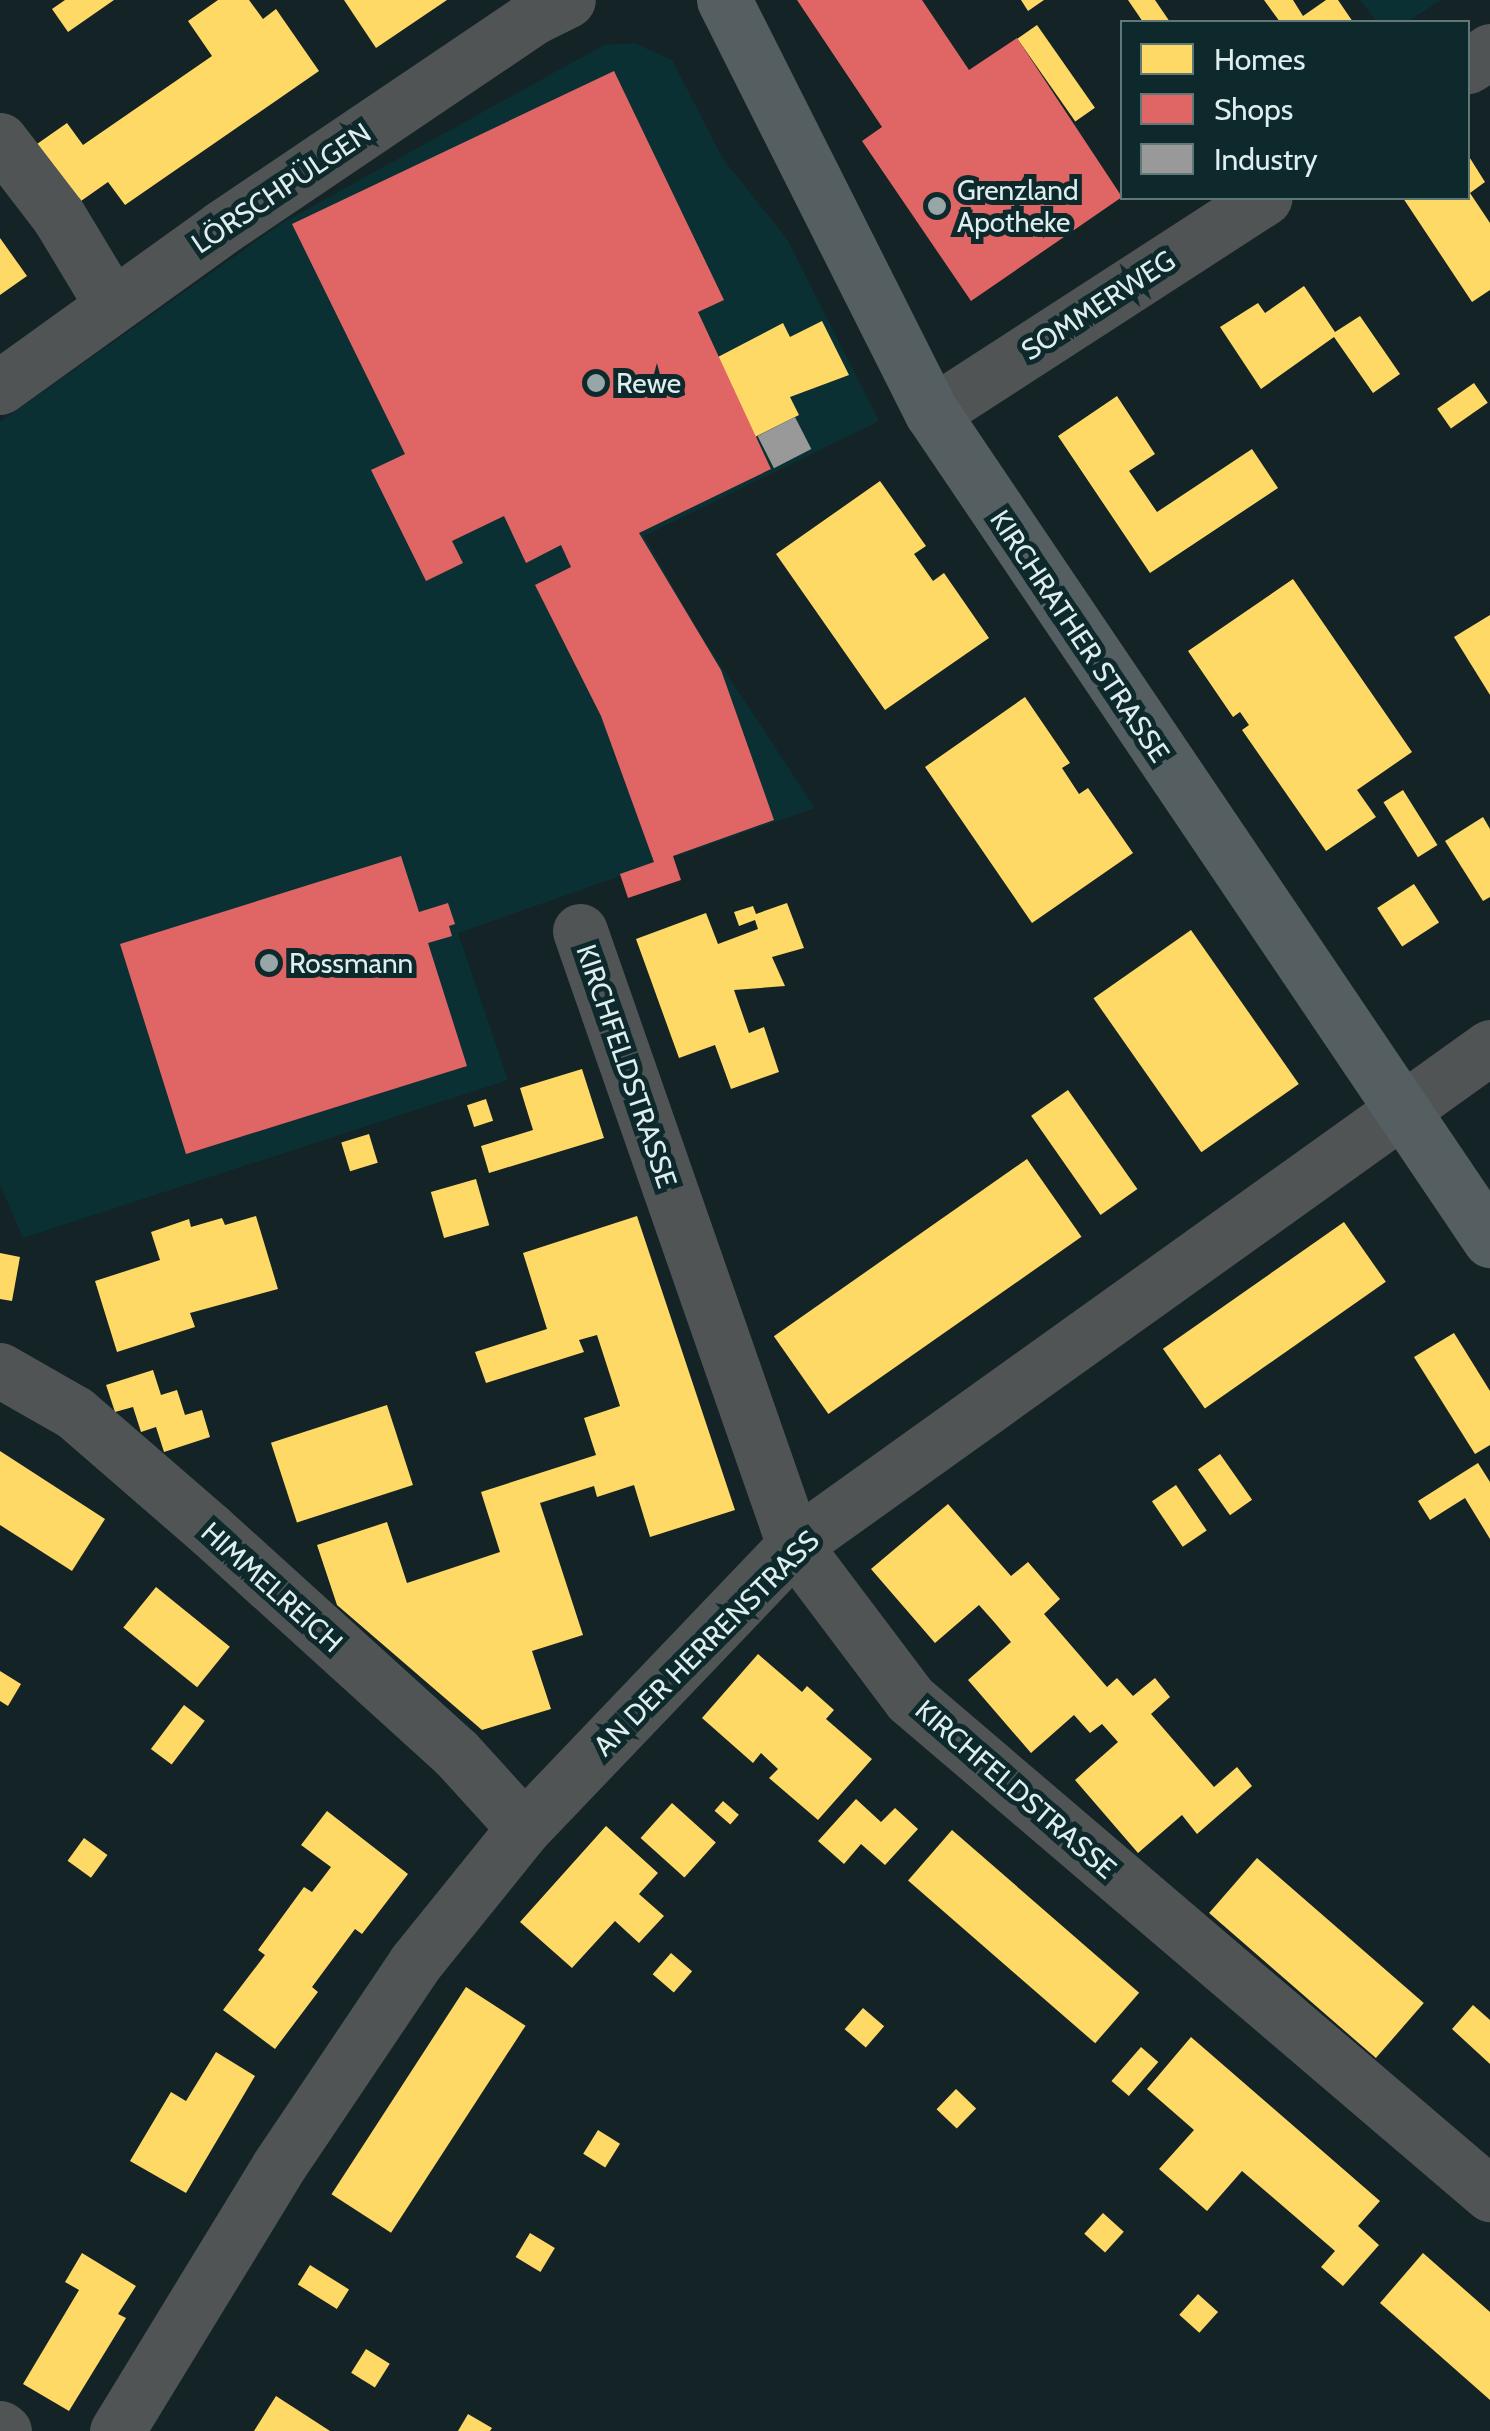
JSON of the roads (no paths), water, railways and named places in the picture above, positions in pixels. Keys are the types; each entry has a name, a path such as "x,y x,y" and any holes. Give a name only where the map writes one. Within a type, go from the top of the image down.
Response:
{"main road":[{"name":"KIRCHRATHER STRASSE","path":"724,0 932,414 1112,686 1404,1108 1490,1240"}],"street":[{"name":"LÖRSCHPÜLGEN","path":"0,387 532,18 568,0"},
{"path":"0,140 59,218 112,306"},
{"name":"SOMMERWEG","path":"932,414 1261,200"},
{"name":"KIRCHFELDSTRASSE","path":"580,931 794,1545 910,1699 1490,2194"},
{"name":"AN DER HERRENSTRASS","path":"117,2431 278,2168 415,1962 524,1828 794,1545 1490,1047"},
{"name":"HIMMELREICH","path":"0,1370 75,1413 180,1504 456,1754 524,1828"}],"place":[{"name":"Grenzland Apotheke","path":"937,206"},
{"name":"Rewe","path":"596,383"},
{"name":"Rossmann","path":"269,963"}]}
